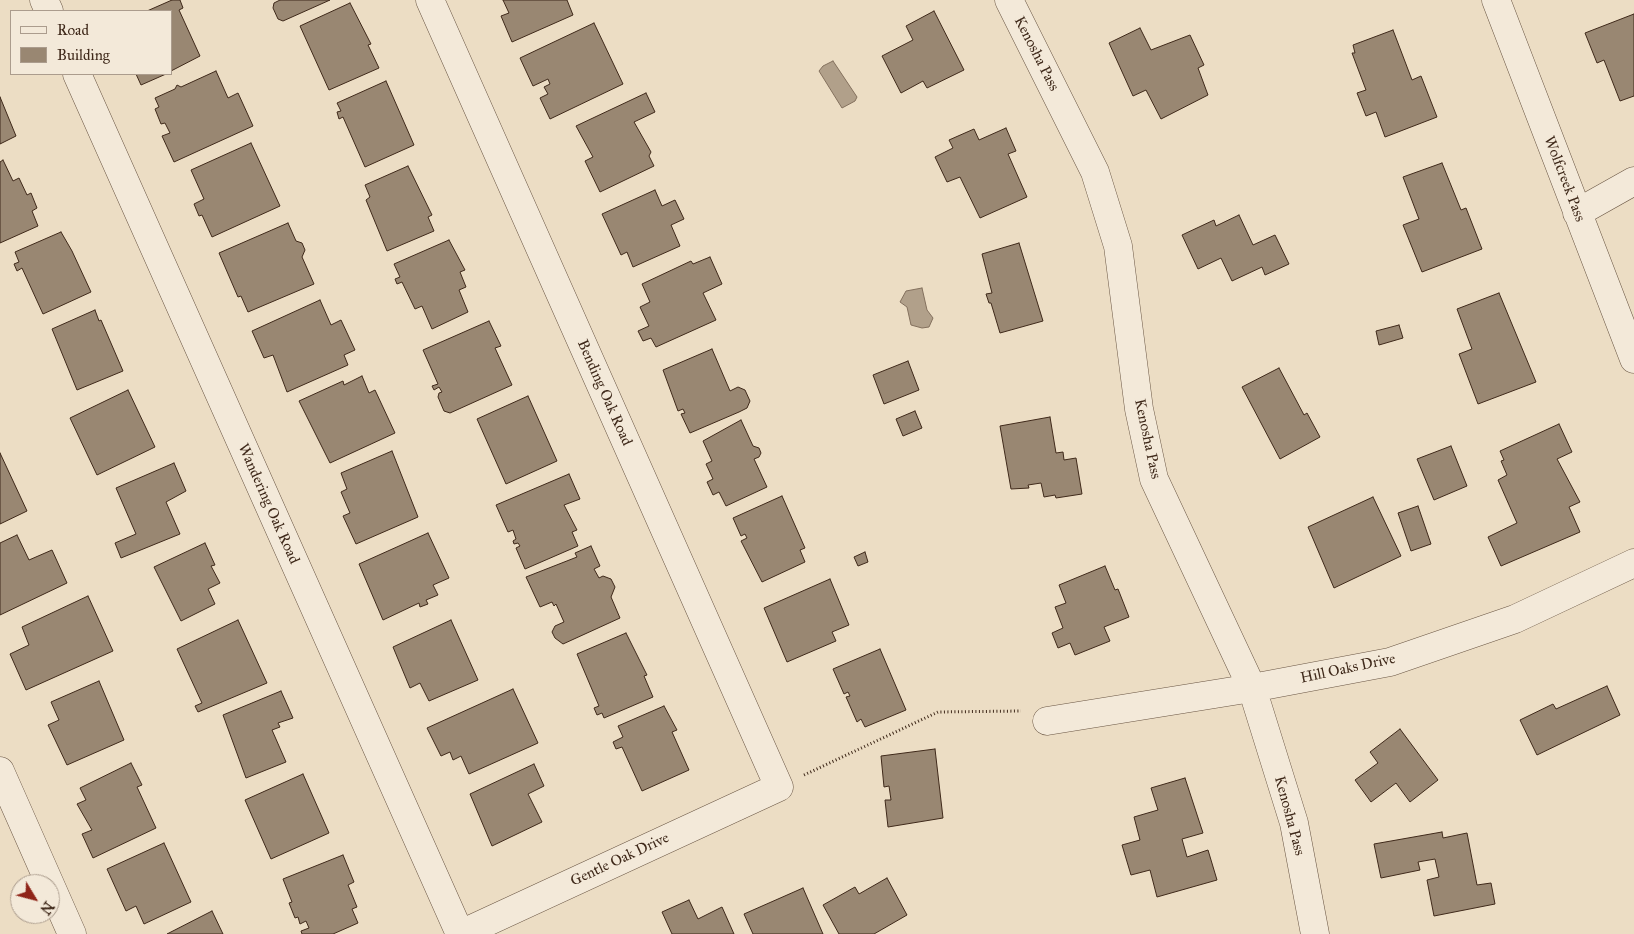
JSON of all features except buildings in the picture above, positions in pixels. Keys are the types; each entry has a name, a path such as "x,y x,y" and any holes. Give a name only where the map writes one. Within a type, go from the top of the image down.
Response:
{"street":[{"name":"Bending Oak Road","path":"430,0 779,787"},
{"name":"Kenosha Pass","path":"1008,0 1095,172 1118,246 1139,409 1154,479 1252,688 1294,823 1315,934"},
{"name":"Wolfcreek Pass","path":"1496,0 1634,358"},
{"name":"Wandering Oak Road","path":"77,75 460,934"},
{"path":"1577,213 1634,181"},
{"name":"Hill Oaks Drive","path":"1047,721 1252,688 1390,662 1515,619 1634,563"},
{"path":"0,771 72,934"},
{"name":"Gentle Oak Drive","path":"460,934 779,787"}],"path":[{"path":"779,787 938,712 1023,711 1035,712 1047,721"}],"shaded area":[{"path":"833,61 857,97 855,101 842,108 819,71 823,66"},
{"path":"922,288 927,310 933,318 929,327 922,328 911,325 907,307 900,302 906,291"}]}
